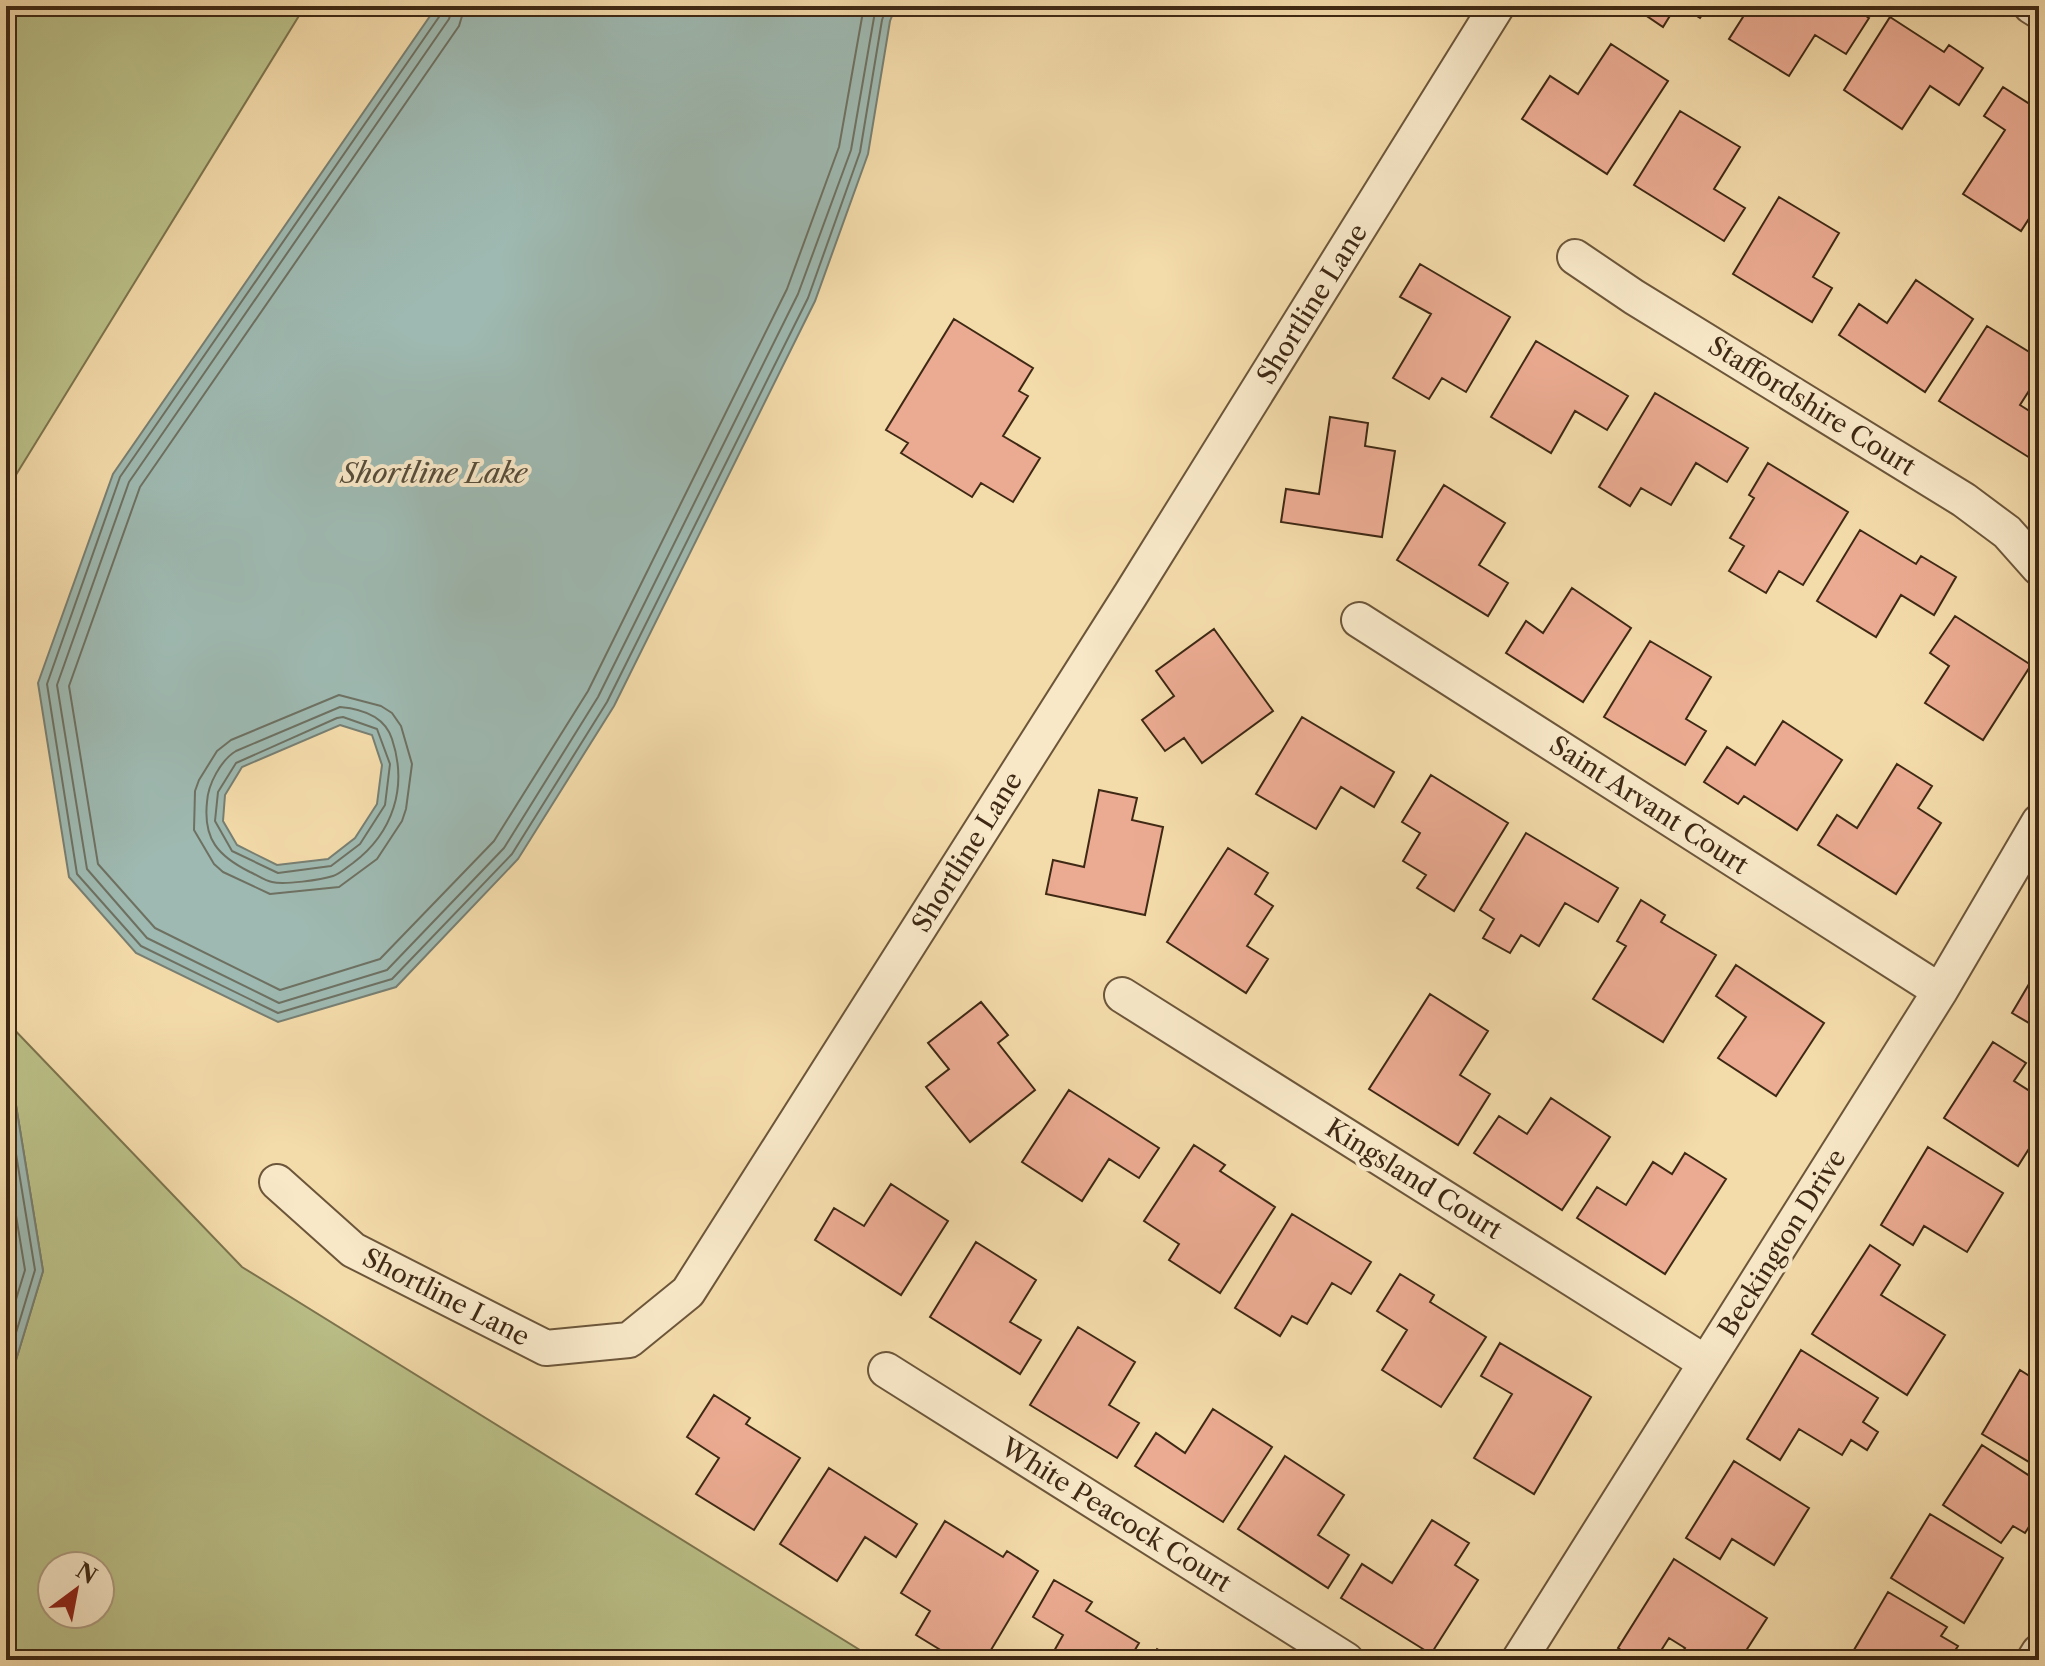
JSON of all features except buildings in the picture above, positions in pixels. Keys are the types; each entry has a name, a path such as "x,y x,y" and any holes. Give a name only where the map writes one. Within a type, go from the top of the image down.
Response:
{"street":[{"name":"Shortline Lane","path":"277,1182 353,1250 546,1348 629,1340 688,1292 1131,594 1497,6"},
{"path":"2031,6 2039,11"},
{"name":"Staffordshire Court","path":"1575,257 1634,297 1964,500 2007,532 2039,568"},
{"name":"Saint Arvant Court","path":"1359,620 1940,991"},
{"name":"Beckington Drive","path":"1519,1660 1940,991 2039,822"},
{"name":"Kingsland Court","path":"1122,995 1706,1363"},
{"name":"White Peacock Court","path":"886,1370 1346,1660"},
{"path":"2034,1660 2039,1652"}],"green space":[{"path":"6,6 305,6 6,491"},
{"path":"6,1021 242,1267 876,1660 6,1660 6,1393 43,1271 6,1044"}],"water":[{"name":"Shortline Lake","path":"437,6 896,6 890,21 868,154 815,301 614,706 518,859 396,987 278,1022 136,953 69,877 38,683 113,474","holes":["340,725 372,735 382,765 377,804 355,838 328,859 277,865 237,845 223,821 225,795 242,767"]},
{"path":"6,1044 43,1271 6,1393"}]}
